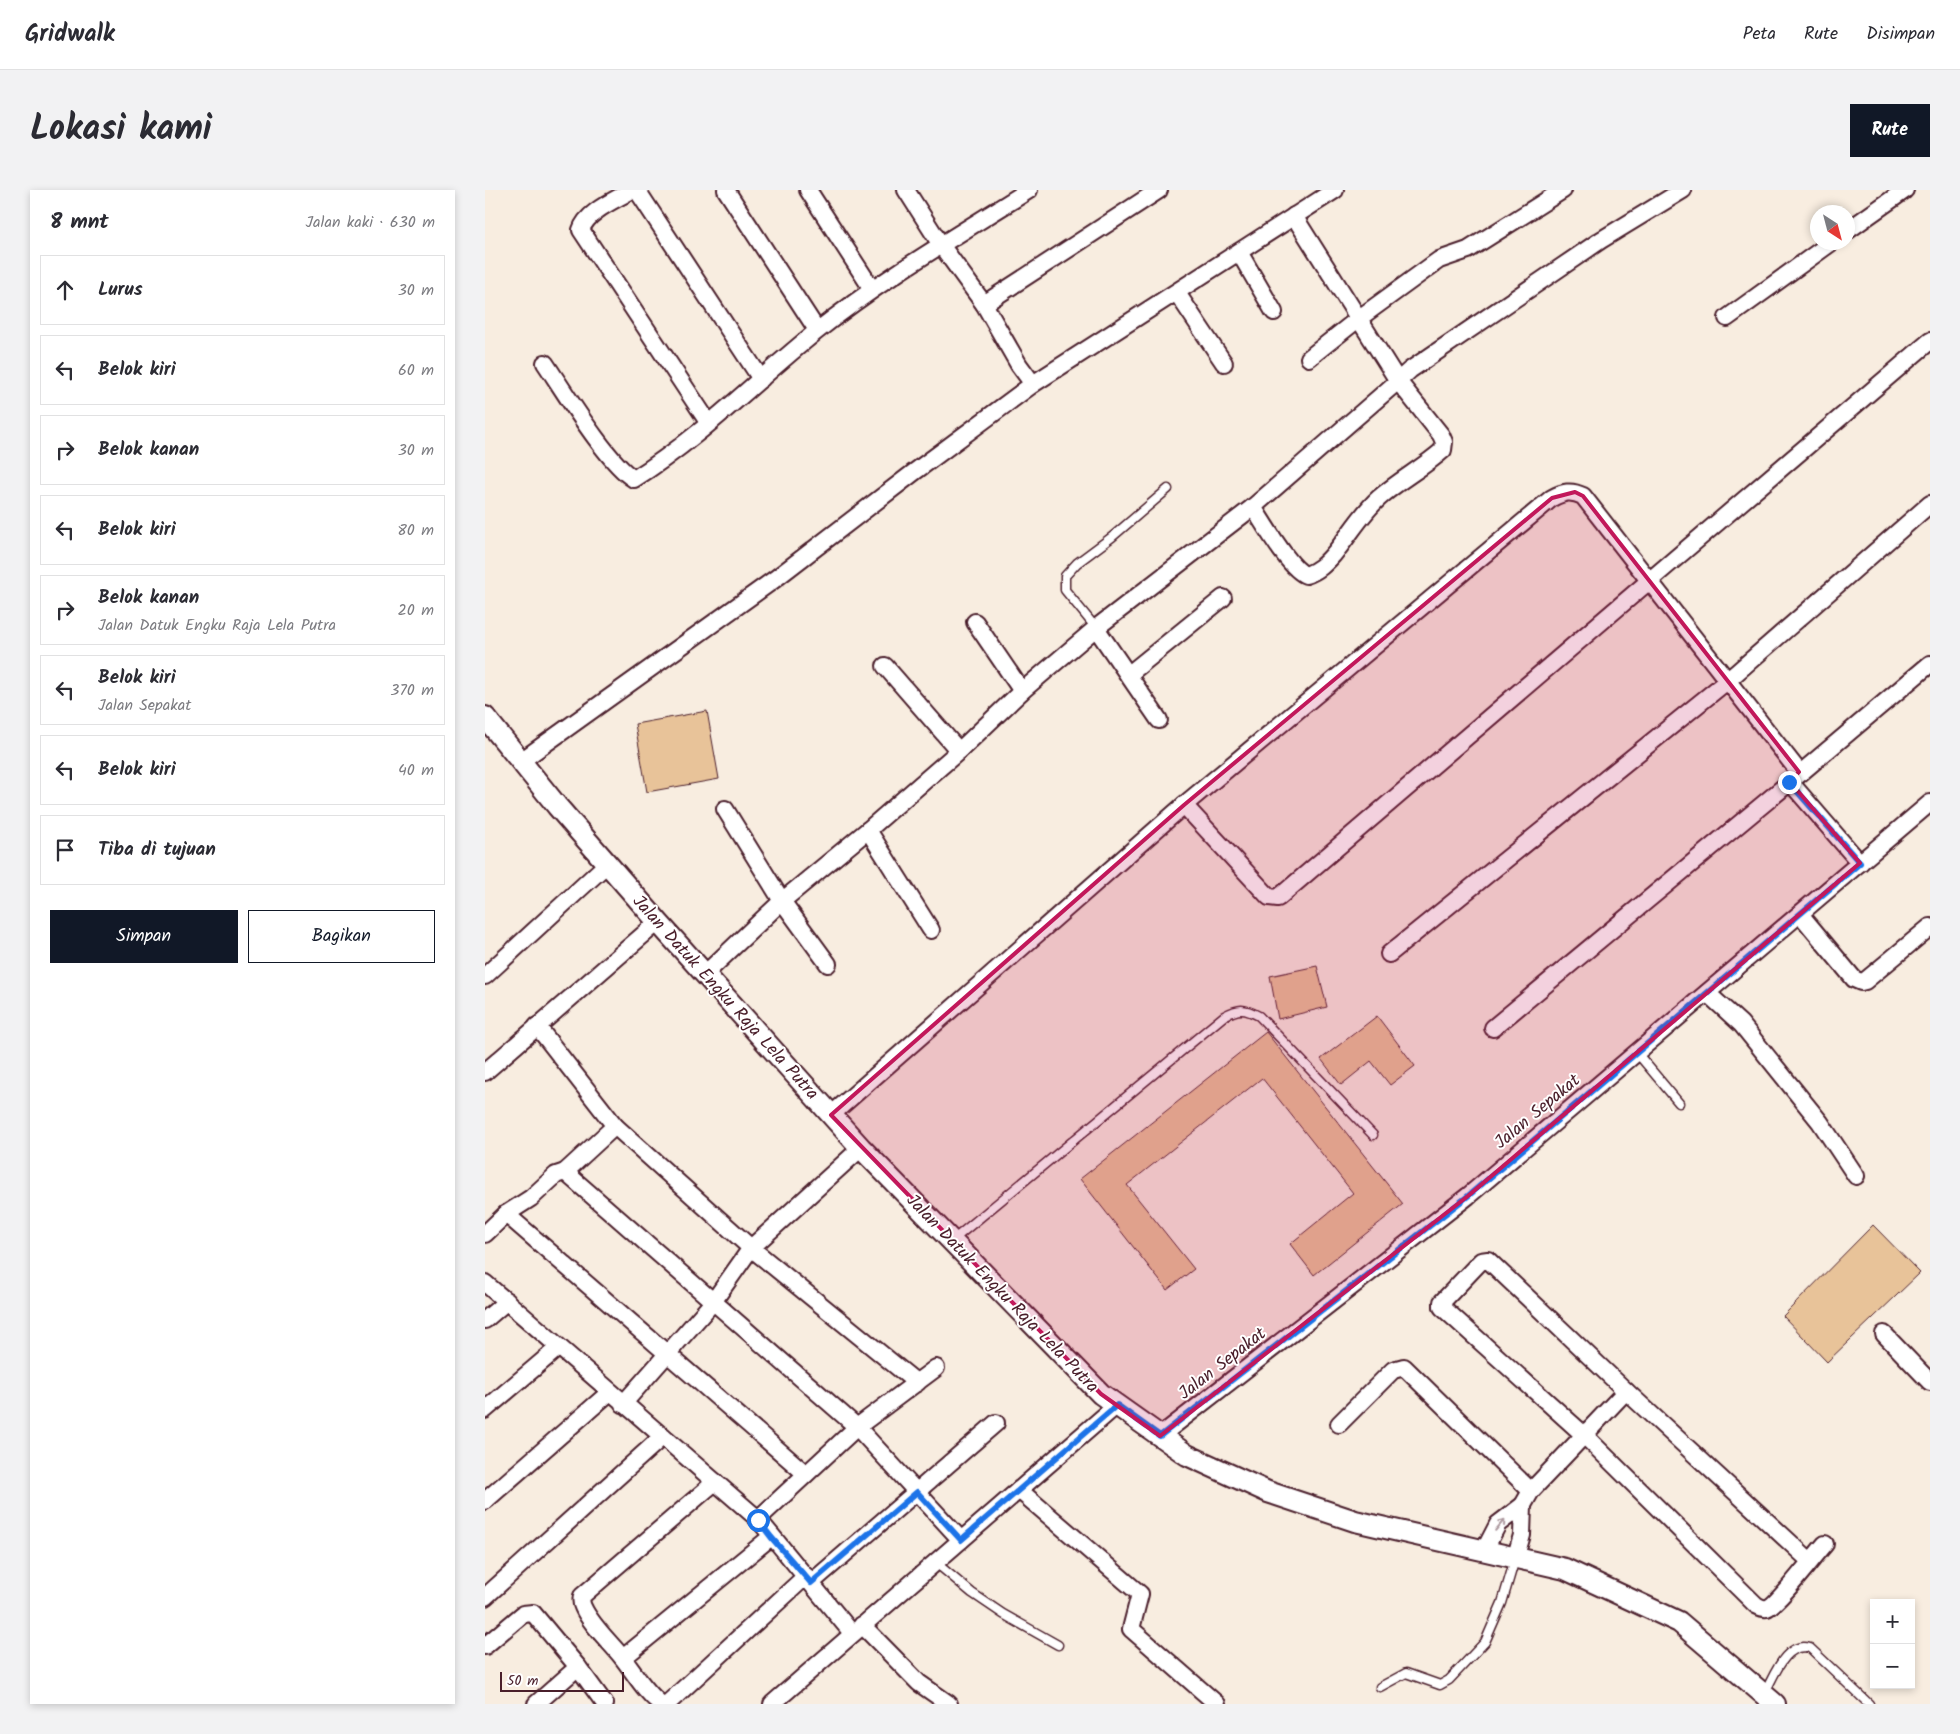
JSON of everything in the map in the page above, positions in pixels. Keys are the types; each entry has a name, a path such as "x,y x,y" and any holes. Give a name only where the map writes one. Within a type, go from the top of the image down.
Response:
{"street":[{"path":"632,190 589,217 581,230 708,422"},
{"path":"637,190 761,379"},
{"path":"726,190 817,330"},
{"path":"808,190 872,289"},
{"path":"906,190 941,246 984,304 1019,366 1033,384"},
{"path":"545,363 600,443 626,474 634,479 661,462 708,422 733,404 817,330 872,289 1029,190"},
{"path":"984,304 1159,190"},
{"path":"521,761 775,579 1033,384 1335,190"},
{"path":"1309,358 1439,260 1469,250 1563,190"},
{"path":"706,973 782,901 868,830 959,750 1022,691 1096,628 1253,507 1410,370 1601,240 1683,190"},
{"path":"1855,225 1905,190"},
{"path":"1253,507 1300,573 1306,575 1320,569 1346,540 1377,500 1403,478 1443,450 1444,442 1441,435 1398,380 1294,216"},
{"path":"1727,318 1821,250"},
{"path":"1239,252 1274,312"},
{"path":"1177,293 1224,362"},
{"path":"1184,805 1269,897 1278,898 1930,341"},
{"path":"831,1115 1184,805 1559,494 1575,492 1583,496 1727,681 1795,777 1860,863"},
{"path":"1389,954 1727,681 1930,504"},
{"path":"1128,675 1223,598"},
{"path":"975,622 1022,691"},
{"path":"1096,628 1159,720"},
{"path":"1493,1028 1930,664"},
{"path":"885,666 959,750"},
{"name":"Jalan Datuk Engku Raja Lela Putra","path":"485,717 658,922 706,973 861,1148 1101,1394 1187,1455 1268,1492 1355,1521 1565,1569 1679,1622 1770,1699"},
{"name":"Jalan Sepakat","path":"1160,1436 1468,1196 1930,803"},
{"path":"725,810 782,901 827,964"},
{"path":"868,830 931,930"},
{"path":"485,976 608,863"},
{"path":"1800,914 1854,979 1861,982 1865,981 1930,927"},
{"path":"485,1072 658,922"},
{"path":"1707,993 1741,1024 1820,1122 1856,1176"},
{"path":"537,1026 615,1126 751,1248 917,1383"},
{"path":"485,1234 506,1214 531,1198 556,1175 565,1172 615,1126"},
{"path":"623,1404 713,1302 751,1248 861,1148"},
{"path":"565,1172 857,1427 961,1540"},
{"path":"506,1214 806,1474"},
{"path":"1810,1561 1625,1391 1488,1260 1481,1261 1442,1302 1442,1307 1584,1435 1756,1605 1769,1608 1825,1544"},
{"path":"485,1282 758,1520 809,1579 857,1629 919,1683 949,1704"},
{"path":"485,1320 507,1301"},
{"path":"1884,1334 1930,1382"},
{"path":"485,1410 559,1347"},
{"path":"1339,1424 1393,1370 1404,1366 1531,1490"},
{"path":"758,1520 857,1427 936,1368"},
{"path":"1484,1551 1498,1524 1523,1505 1531,1490 1625,1391"},
{"path":"485,1501 610,1392"},
{"path":"772,1704 1117,1405"},
{"path":"667,1704 809,1579 917,1492 996,1423"},
{"path":"485,1597 662,1437"},
{"path":"661,1704 652,1697 584,1610 581,1600 582,1596 715,1482"},
{"path":"1019,1490 1140,1594 1131,1629 1217,1704"},
{"path":"1515,1559 1522,1535 1523,1505"},
{"path":"623,1658 771,1537"},
{"path":"485,1646 526,1612 533,1613 579,1668 605,1704"},
{"path":"537,1704 579,1668"}],"lane":[{"path":"1096,628 1065,590 1065,576 1077,563 1112,537 1168,489"},
{"path":"951,1241 1224,1016 1235,1010 1247,1010 1259,1016 1373,1135"},
{"path":"1637,1052 1679,1103"},
{"path":"1380,1687 1406,1673 1440,1685 1449,1680 1485,1642 1501,1603 1515,1559"},
{"path":"935,1562 972,1593 1003,1614 1058,1645"},
{"path":"1770,1699 1784,1658 1791,1651 1804,1646 1810,1648 1869,1704"}],"highlighted area":[{"path":"1575,492 1583,496 1799,772 1790,782 1860,863 1468,1196 1160,1436 1101,1394 831,1115 1184,805 1552,498"}],"building":[{"path":"707,711 719,779 647,792 635,724"},
{"path":"1317,966 1327,1007 1278,1019 1270,976"},
{"path":"1377,1016 1415,1066 1390,1085 1371,1061 1341,1085 1321,1059"},
{"path":"1266,1032 1403,1204 1314,1275 1290,1244 1353,1193 1262,1078 1127,1185 1194,1269 1167,1290 1080,1179"},
{"path":"1873,1225 1920,1273 1827,1362 1783,1316"}],"route":[{"path":"758,1520 811,1583 917,1492 961,1540 1117,1405 1160,1436 1468,1196 1860,863 1789,782"}]}
